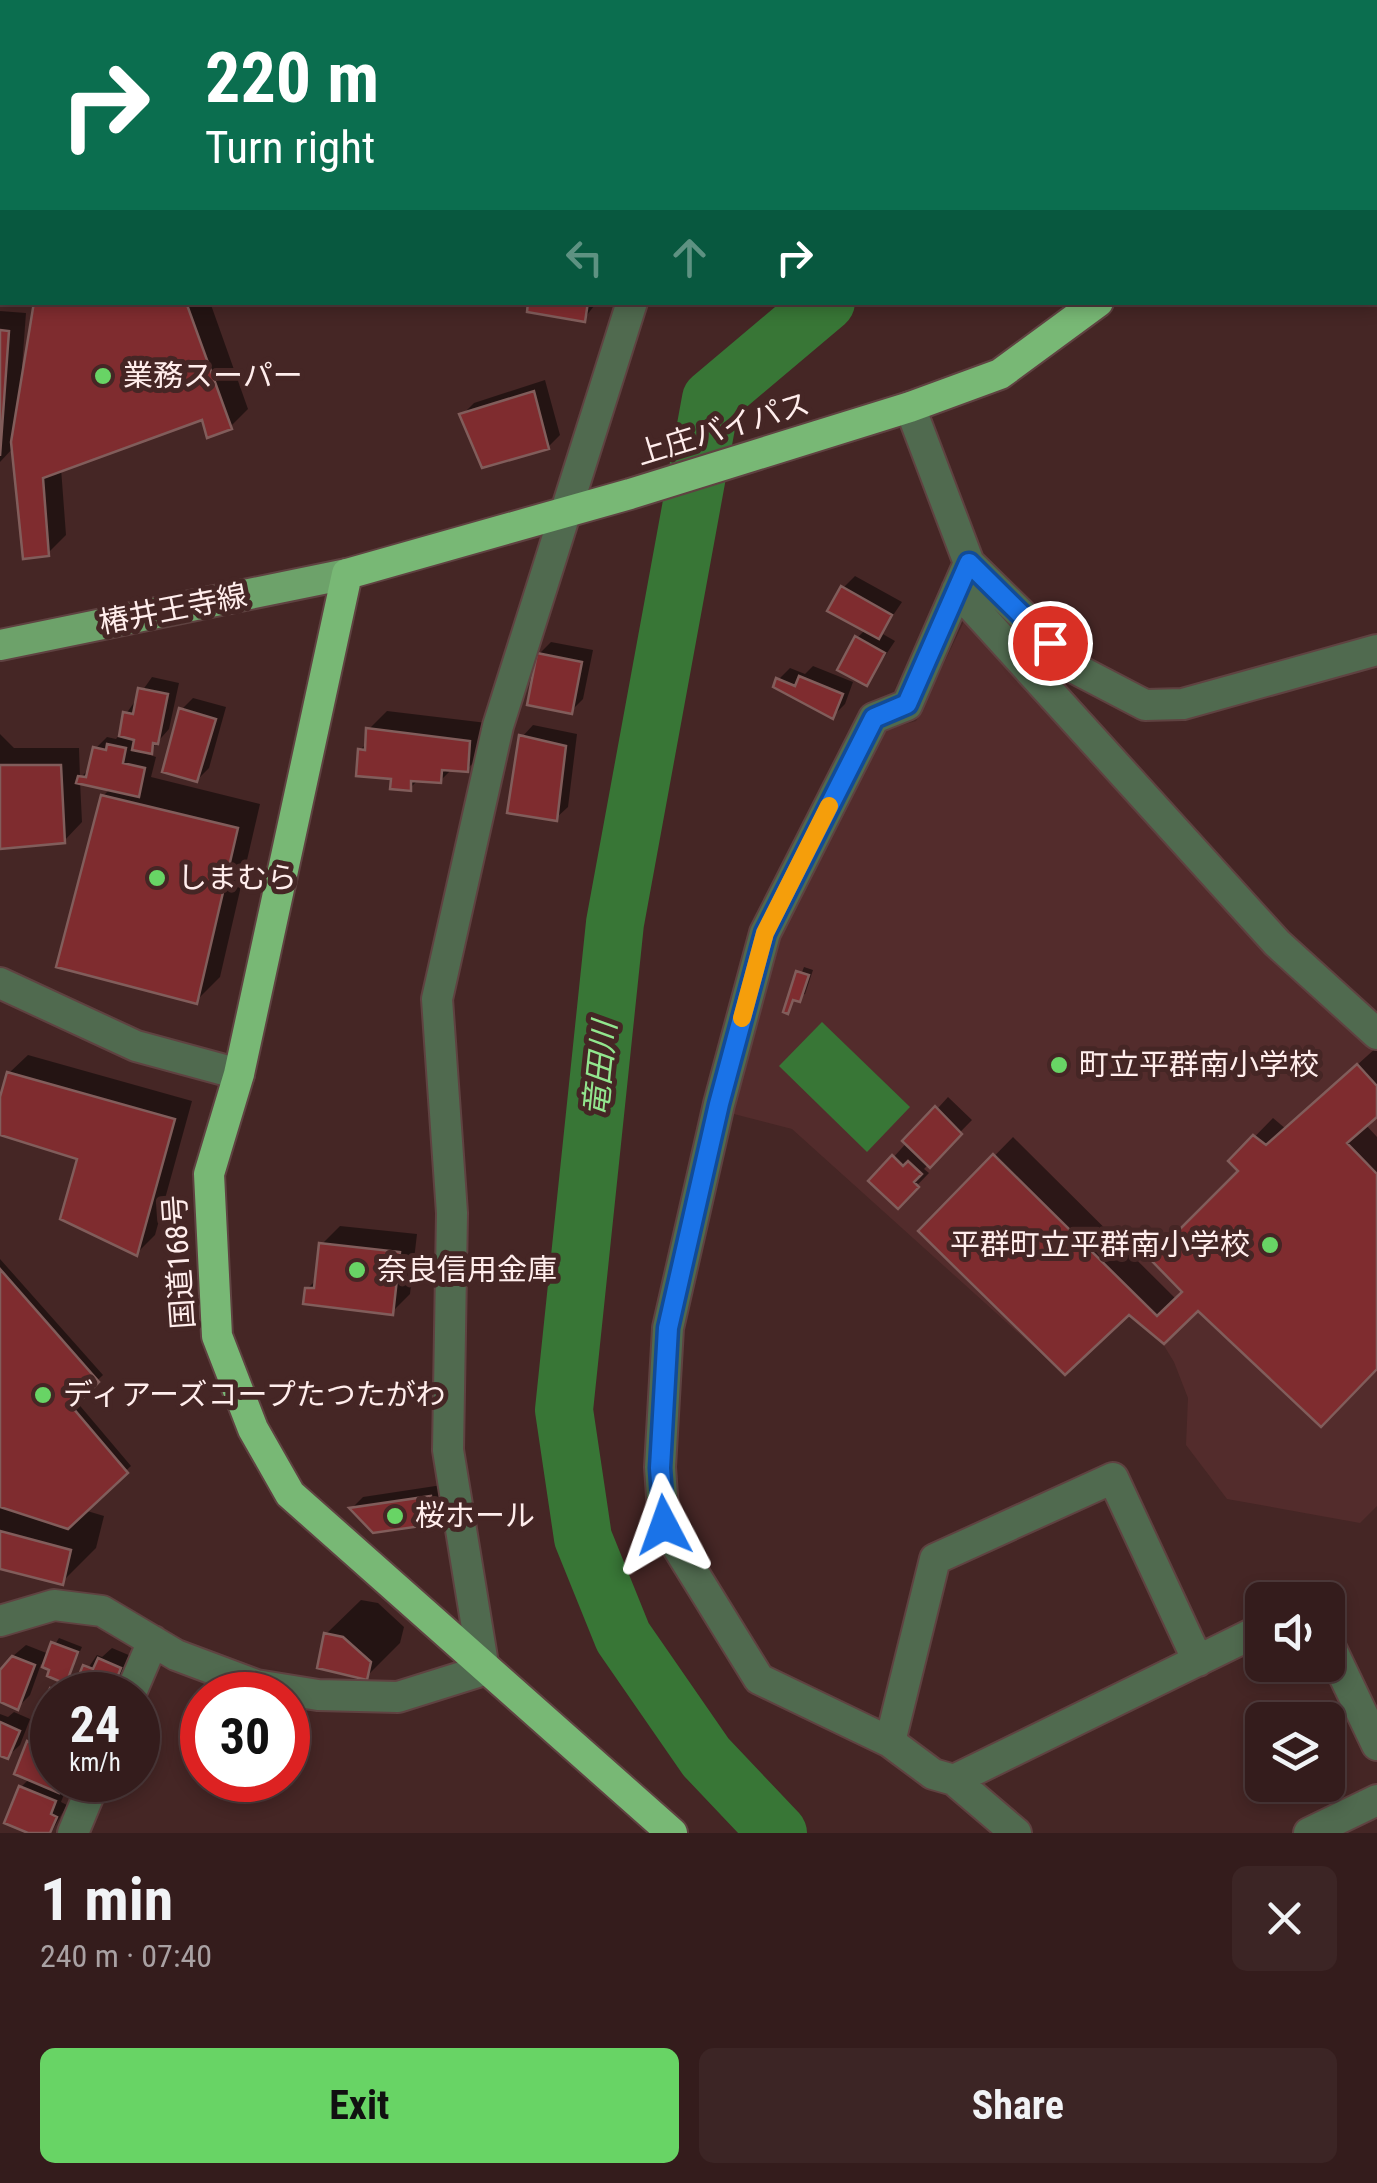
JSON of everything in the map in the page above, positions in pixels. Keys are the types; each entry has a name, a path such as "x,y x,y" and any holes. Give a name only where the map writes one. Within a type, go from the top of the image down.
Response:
{"highway":[{"name":"上庄バイパス","path":"347,574 563,514 910,407 1000,374 1094,305"},
{"name":"国道168号","path":"347,574 239,1074 209,1174 217,1336 253,1429 290,1494 672,1833"}],"main road":[{"name":"椿井王寺線","path":"0,645 347,574"}],"street":[{"path":"0,1621 54,1605 102,1612 176,1656 256,1685 318,1694 398,1697 484,1670 448,1450 452,1213 437,999 498,726 631,305"},
{"path":"910,407 963,576 1277,943 1377,1034"},
{"path":"963,576 1078,670 1144,705 1182,704 1377,650"},
{"path":"963,576 907,704 874,718 765,933 686,1242 668,1328 660,1468 664,1525 760,1679 890,1742 934,1774 954,1780 1016,1833"},
{"path":"0,983 136,1046 239,1074"},
{"path":"890,1742 935,1559 1113,1478 1198,1661"},
{"path":"954,1780 1245,1638"},
{"path":"140,1672 153,1642"},
{"path":"1345,1678 1377,1745"},
{"path":"1309,1833 1377,1800"},
{"path":"73,1833 86,1802"}],"shaded area":[{"name":"町立平群南小学校","path":"980,588 1286,932 1377,1016 1377,1506 1360,1523 1227,1499 1186,1445 1188,1398 1174,1362 1163,1344 1129,1315 1065,1375 792,1129 730,1113 776,933 877,732 916,721"},
{"path":"822,1022 910,1107 867,1152 779,1066"}],"building":[{"path":"34,305 187,305 232,429 207,438 202,420 43,478 49,556 23,559 11,442"},
{"path":"528,305 588,305 585,322 527,312"},
{"path":"0,330 9,331 0,456"},
{"path":"534,391 549,449 482,468 459,414"},
{"path":"841,586 892,615 879,639 827,611"},
{"path":"855,636 885,653 867,686 837,670"},
{"path":"537,653 582,662 572,714 527,705"},
{"path":"799,676 843,694 833,719 773,687 776,678 795,686"},
{"path":"138,688 168,694 158,744 153,743 152,754 132,750 134,740 119,736 123,712 133,714"},
{"path":"179,708 216,719 197,782 162,772"},
{"path":"366,728 470,741 468,772 442,770 441,783 411,781 411,791 390,789 391,779 356,776 358,749 365,750"},
{"path":"519,735 566,746 557,821 507,813"},
{"path":"107,744 126,748 123,763 145,768 139,797 76,783 78,776 86,777 93,747 106,750"},
{"path":"0,765 61,765 65,843 0,849"},
{"path":"101,795 238,828 197,1004 56,967"},
{"path":"796,971 809,975 800,1002 793,1000 788,1014 783,1012"},
{"name":"平群町立平群南小学校","path":"1357,1064 1377,1086 1377,1117 1347,1143 1377,1174 1377,1369 1321,1427 1198,1311 1164,1344 1129,1315 1065,1375 918,1231 993,1154 1157,1316 1182,1292 1150,1259 1238,1171 1228,1161 1253,1135 1266,1145"},
{"path":"7,1072 175,1119 137,1256 60,1219 77,1159 0,1135 0,1097"},
{"path":"935,1106 962,1134 930,1168 902,1141"},
{"path":"892,1155 903,1166 908,1161 922,1174 914,1182 919,1187 898,1209 868,1181"},
{"name":"奈良信用金庫","path":"319,1243 400,1252 393,1315 303,1304 305,1288 314,1288"},
{"name":"ディアーズコープたつたがわ","path":"0,1269 99,1382 73,1408 128,1473 68,1529 0,1507"},
{"name":"桜ホール","path":"431,1496 435,1524 373,1533 349,1508"},
{"path":"0,1531 71,1550 63,1585 0,1569"},
{"path":"324,1633 343,1637 371,1662 367,1680 317,1668"},
{"path":"51,1642 78,1652 70,1672 48,1672 42,1667"},
{"path":"12,1656 35,1665 18,1710 0,1702 0,1670"},
{"path":"98,1658 121,1668 119,1672 80,1672 83,1665 93,1669"},
{"path":"0,1722 20,1731 8,1759 0,1756"},
{"path":"27,1741 30,1742 30,1781 14,1774"},
{"path":"19,1786 30,1790 30,1802 56,1802 51,1814 57,1817 50,1833 28,1833 4,1823"}],"waterway":[{"name":"竜田川","path":"778,1833 706,1757 623,1637 583,1538 564,1410 615,923 711,399 822,305"}],"slow traffic":[{"path":"742,1018 765,933 829,806"}],"place":[{"name":"業務スーパー","path":"103,376"},
{"name":"しまむら","path":"157,878"},
{"name":"町立平群南小学校","path":"1059,1065"},
{"name":"平群町立平群南小学校","path":"1270,1245"},
{"name":"奈良信用金庫","path":"357,1270"},
{"name":"ディアーズコープたつたがわ","path":"43,1395"},
{"name":"桜ホール","path":"395,1516"}],"route":[{"path":"664,1525 660,1468 668,1328 719,1104 765,933 874,718 907,704 969,563 1050,643"}]}
